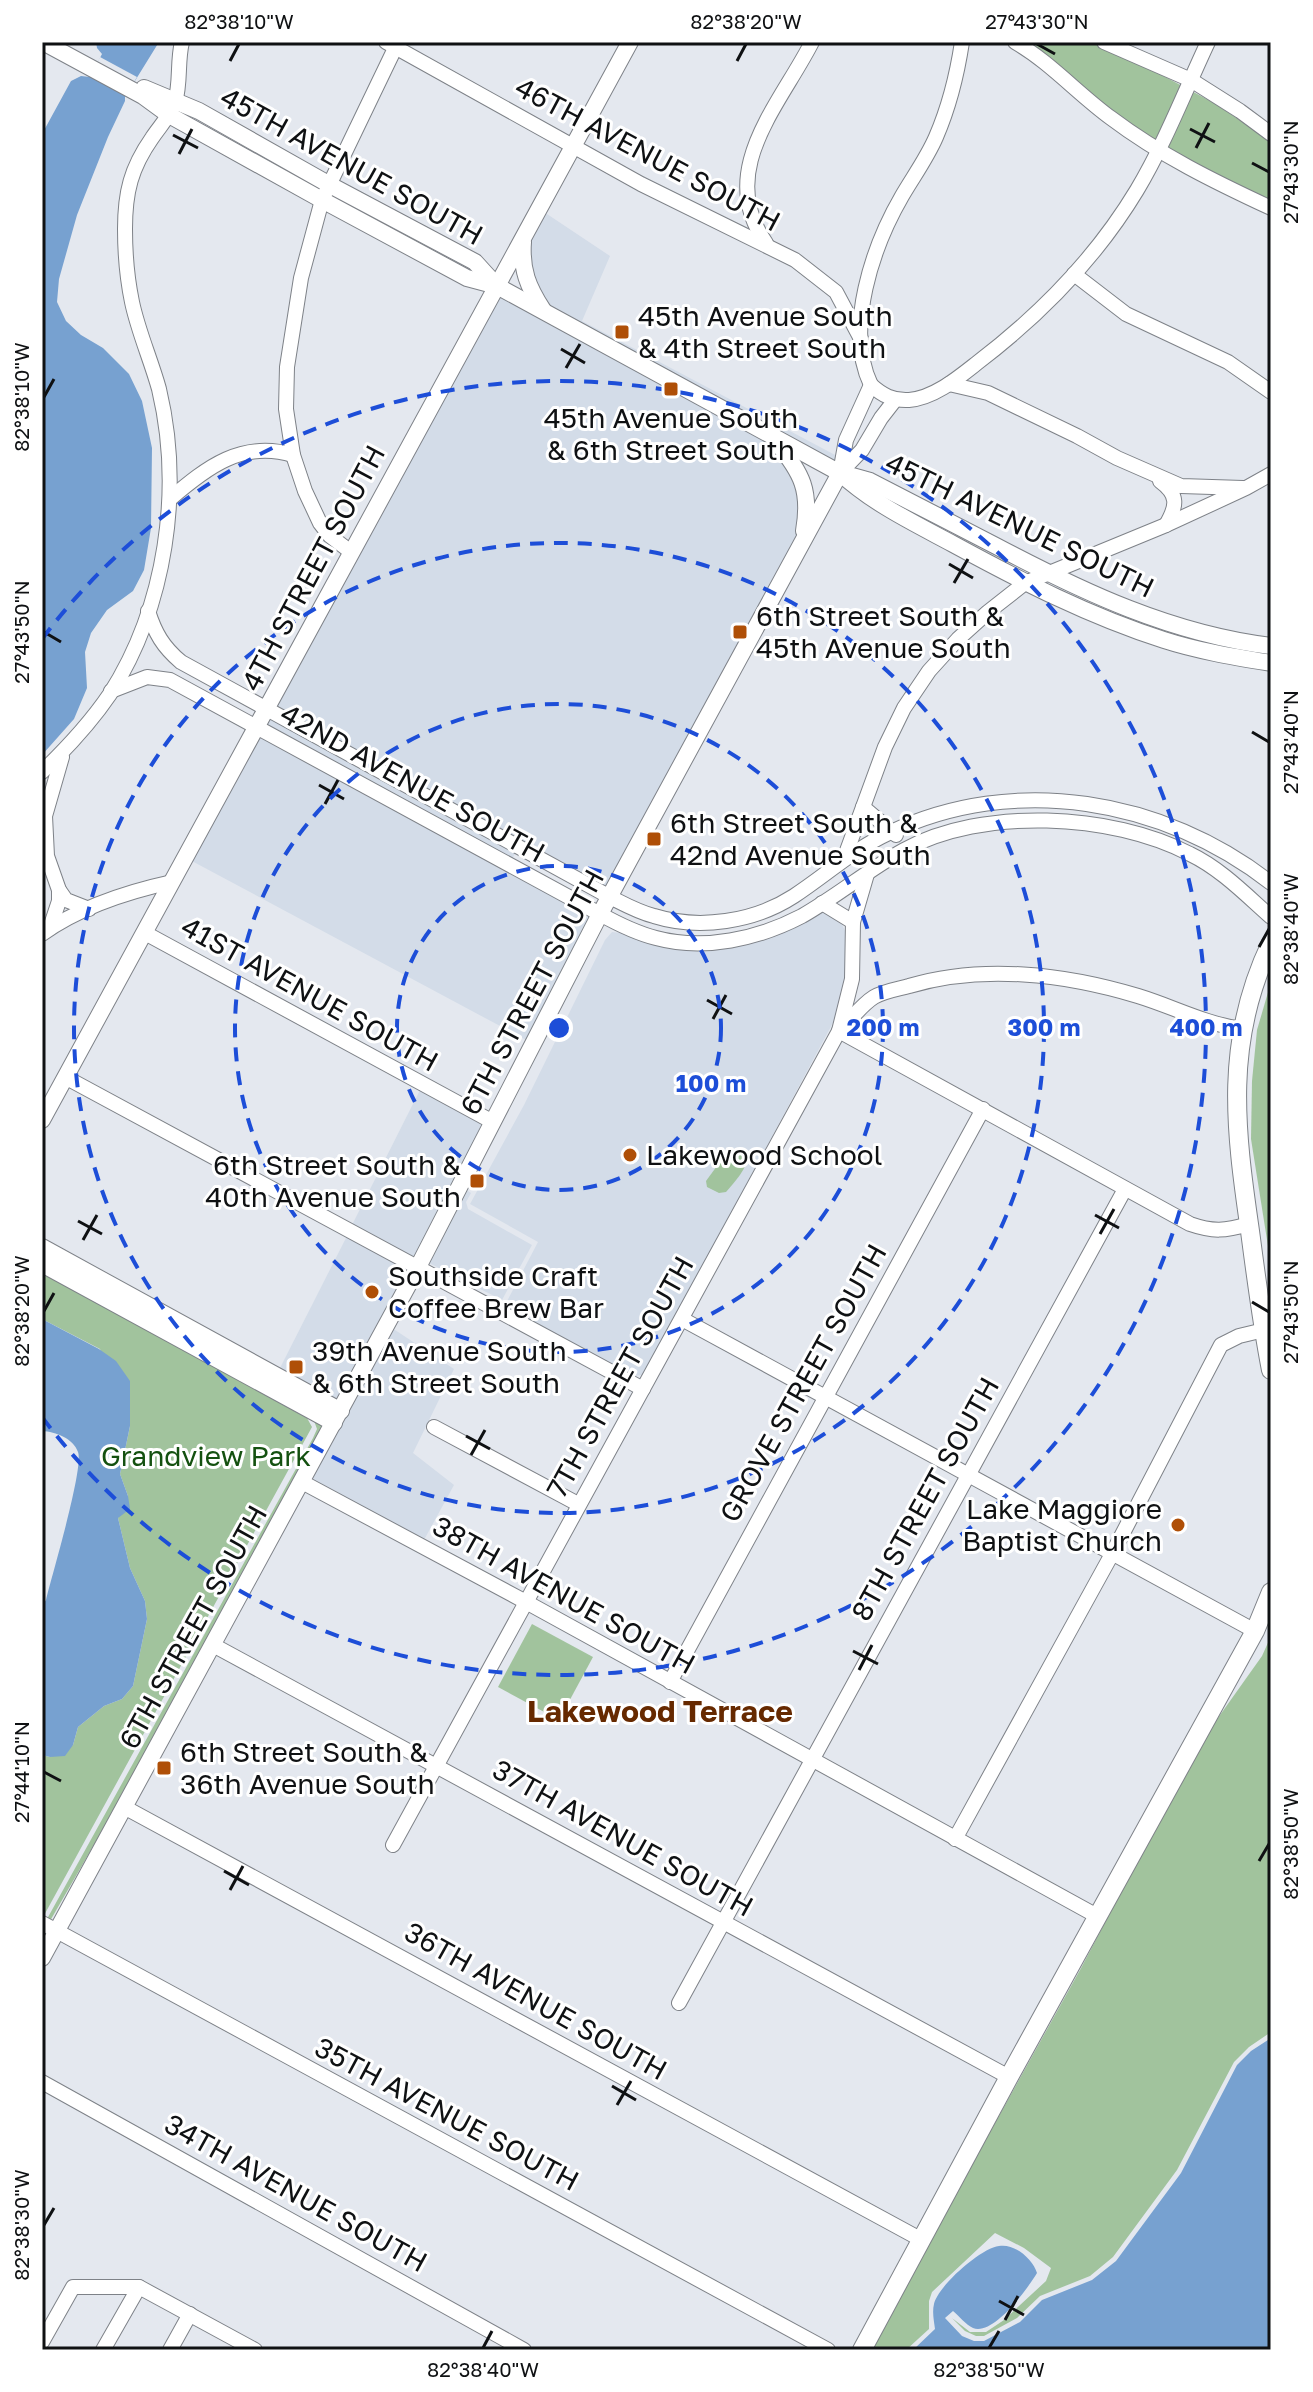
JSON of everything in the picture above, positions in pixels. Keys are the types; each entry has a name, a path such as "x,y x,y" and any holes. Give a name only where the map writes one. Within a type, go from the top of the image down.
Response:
{"main road":[{"path":"1271,943 1242,1029 1236,1116 1271,1370"},
{"path":"862,2350 1255,1631 1271,1592"}],"street":[{"path":"43,42 96,66 172,108"},
{"path":"62,42 96,66"},
{"path":"42,772 99,709 131,656 154,593 167,528 170,499 165,421 132,302 125,227 127,192 132,173 172,108 182,42"},
{"name":"4TH STREET SOUTH","path":"42,1120 630,42"},
{"path":"768,247 756,230 748,207 746,184 751,159 773,106 812,42"},
{"path":"962,42 951,97 936,139 882,236 873,259 863,309 861,339 864,370 871,385 882,395 895,400 911,400 949,384 1017,332 1074,274 1117,221 1158,151 1208,42"},
{"path":"1015,42 1111,119 1158,151 1271,208"},
{"path":"1104,42 1191,80 1271,134"},
{"path":"351,552 330,536 320,523 305,491 293,455 286,409 287,367 301,278 322,200 393,44"},
{"name":"46TH AVENUE SOUTH","path":"393,44 641,184 795,260 836,292 861,339"},
{"name":"45TH AVENUE SOUTH","path":"172,108 199,111 475,262 497,286"},
{"name":"45TH AVENUE SOUTH","path":"172,108 322,200 467,278 497,286 770,434 840,473 864,495 1025,583 1075,607 1166,641 1216,654 1271,663"},
{"path":"524,237 524,273 543,311"},
{"path":"1074,274 1126,314 1228,362 1271,392"},
{"path":"949,384 988,393 1150,474 1181,486 1246,488"},
{"name":"6TH STREET SOUTH","path":"840,473 846,440 871,385"},
{"name":"6TH STREET SOUTH","path":"42,1958 49,1928 124,1807 302,1482 418,1267 600,914 801,544 840,473 862,450 895,400"},
{"path":"770,434 797,468 806,489 806,520 801,544"},
{"path":"170,499 225,459 250,451 275,450 293,455"},
{"name":"45TH AVENUE SOUTH","path":"840,473 870,481 1047,573 1129,610 1214,635 1271,646"},
{"path":"1150,474 1175,496 1176,505 1166,525"},
{"path":"844,859 897,721 929,671 958,639 1025,583 1166,525 1271,474"},
{"name":"42ND AVENUE SOUTH","path":"148,611 155,634 166,650 199,672 610,897 656,917 713,923 741,918 793,897 844,859 915,821 957,808 1034,800 1073,801 1129,812 1186,831 1240,860 1271,883"},
{"name":"42ND AVENUE SOUTH","path":"111,691 147,677 170,680 600,914 656,938 691,944 736,940 772,930 822,903 906,849 932,837 994,822 1055,821 1123,829 1189,853 1223,874 1271,917"},
{"path":"64,749 43,813 47,856 59,890 66,900 89,909"},
{"path":"863,807 893,831 906,849"},
{"path":"514,867 524,850"},
{"name":"7TH STREET SOUTH","path":"393,1845 839,1031 852,979 853,922 867,874"},
{"path":"46,931 134,890 172,882"},
{"path":"46,931 59,901 59,890"},
{"path":"822,903 853,922"},
{"name":"41ST AVENUE SOUTH","path":"145,933 493,1122"},
{"path":"1242,1029 1222,1027 1142,997 1081,982 980,974 924,981 874,997 839,1031 1190,1224 1208,1230 1228,1230 1249,1224"},
{"path":"65,1077 643,1389"},
{"name":"GROVE STREET SOUTH","path":"670,1682 983,1109"},
{"name":"8TH STREET SOUTH","path":"679,2003 1125,1189"},
{"path":"42,1247 337,1417"},
{"path":"42,1264 337,1417"},
{"path":"682,1319 1255,1631"},
{"path":"955,1839 1112,1554 1221,1345 1239,1336 1264,1330"},
{"path":"434,1427 578,1504"},
{"name":"38TH AVENUE SOUTH","path":"302,1482 1097,1916"},
{"name":"37TH AVENUE SOUTH","path":"213,1645 1009,2077"},
{"name":"36TH AVENUE SOUTH","path":"124,1807 922,2240"},
{"name":"35TH AVENUE SOUTH","path":"49,1928 828,2350"},
{"name":"34TH AVENUE SOUTH","path":"42,2082 524,2350"},
{"path":"42,2342 73,2287 139,2287 245,2348"},
{"path":"103,2350 139,2287"},
{"path":"170,2350 190,2314"}],"shaded area":[{"path":"544,212 610,256 582,321 837,456 835,464 771,426 547,306 529,271 529,238"},
{"path":"498,294 766,439 796,480 800,520 796,542 608,889 274,705"},
{"path":"268,716 516,852 512,859 264,724"},
{"path":"258,735 592,917 528,1041 190,860"},
{"name":"Lakewood School","path":"817,912 838,916 848,937 849,960 835,1019 647,1370 642,1375 634,1376 504,1307 538,1242 470,1204 524,1105 605,940 612,932 743,945 772,937"},
{"path":"420,1090 485,1126 416,1259 352,1225"},
{"path":"465,1189 471,1193 466,1202 468,1209 532,1245 502,1300 427,1262"},
{"path":"347,1236 410,1270 339,1403 279,1370"},
{"path":"392,1328 454,1369 413,1453 454,1485 424,1540 310,1478"}],"green space":[{"path":"1027,42 1091,42 1141,64 1214,103 1271,141 1271,201 1160,145 1101,103"},
{"path":"1271,982 1271,1265 1251,1139 1257,1030"},
{"path":"739,1148 749,1155 733,1184 726,1192 719,1193 707,1187 706,1181 725,1155"},
{"name":"Grandview Park","path":"42,1273 307,1418 312,1427 42,1919 42,1755 50,1757 73,1745 78,1727 104,1706 122,1699 133,1686 147,1619 145,1601 130,1568 118,1518 128,1496 120,1474 130,1426 100,1349 42,1319"},
{"path":"313,1418 326,1425 164,1723 50,1921 47,1919 313,1438 317,1429"},
{"path":"532,1624 593,1657 559,1720 498,1687"},
{"path":"1271,1636 1271,2032 1234,2062 1177,2170 1113,2257 1090,2276 1040,2296 1017,2318 984,2336 976,2336 965,2331 952,2318 970,2332 986,2332 1004,2320 1046,2281 1051,2268 1024,2248 995,2233 932,2292 929,2329 906,2350 869,2350 1080,1970 1198,1746 1262,1656"}],"water":[{"path":"96,42 159,42 125,97 77,215 59,279 57,302 66,321 81,335 103,348 129,374 142,401 152,448 151,528 144,570 133,591 107,610 91,633 85,652 87,688 74,719 42,755 42,134 71,81 81,76 90,77 102,54"},
{"path":"42,1319 99,1349 116,1361 130,1381 130,1426 120,1474 130,1509 118,1518 130,1568 145,1601 147,1619 133,1686 122,1699 104,1706 78,1727 73,1745 65,1756 50,1757 42,1755 42,1606 66,1523 79,1462 78,1452 68,1439 42,1431"},
{"path":"1271,2038 1271,2350 913,2350 935,2329 934,2304 943,2288 972,2260 991,2248 1005,2246 1017,2250 1031,2262 1037,2273 1010,2309 991,2325 973,2328 953,2311 945,2318 962,2336 974,2341 984,2341 1020,2322 1042,2300 1092,2280 1116,2261 1181,2173 1237,2065"}],"pier":[{"path":"100,57 137,77 127,94 91,75"}],"place":[{"name":"45th Avenue South & 4th Street South","path":"622,332"},
{"name":"45th Avenue South & 6th Street South","path":"671,389"},
{"name":"6th Street South & 45th Avenue South","path":"740,632"},
{"name":"6th Street South & 42nd Avenue South","path":"654,839"},
{"name":"Lakewood School","path":"630,1155"},
{"name":"6th Street South & 40th Avenue South","path":"477,1181"},
{"name":"Southside Craft Coffee Brew Bar","path":"372,1292"},
{"name":"39th Avenue South & 6th Street South","path":"296,1367"},
{"name":"Lake Maggiore Baptist Church","path":"1178,1525"},
{"name":"6th Street South & 36th Avenue South","path":"164,1768"}],"district":[{"name":"Lakewood Terrace","path":"660,1712"}]}
